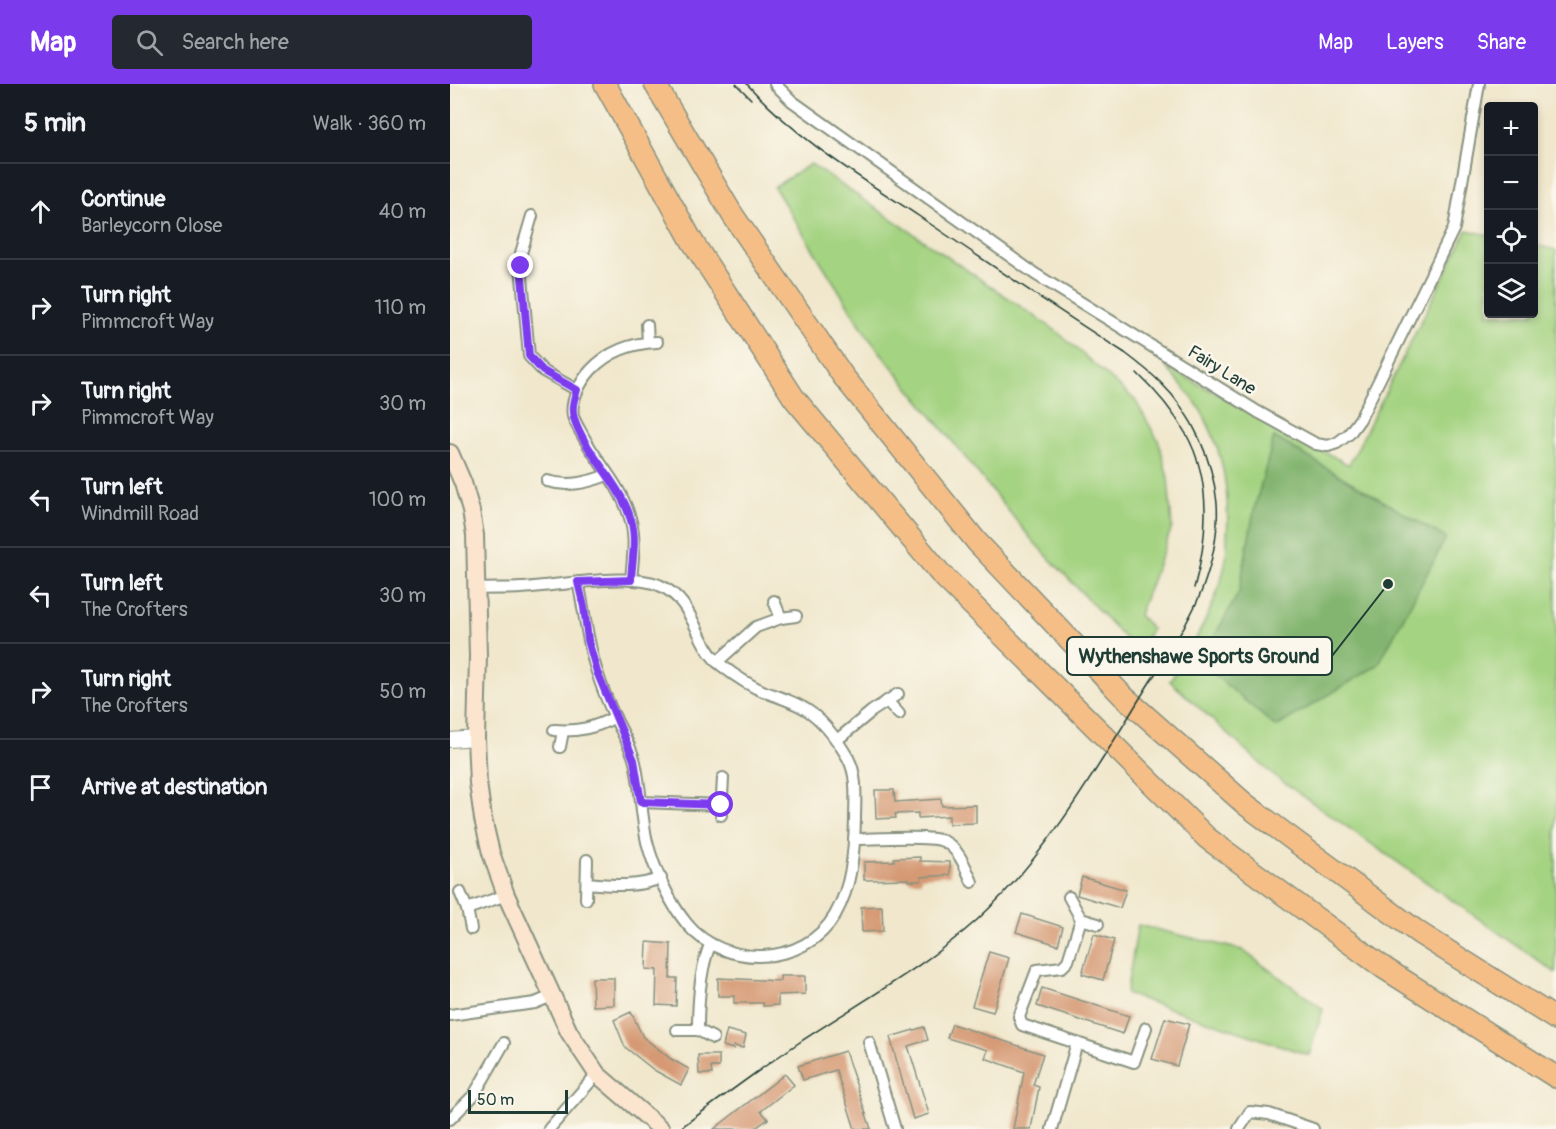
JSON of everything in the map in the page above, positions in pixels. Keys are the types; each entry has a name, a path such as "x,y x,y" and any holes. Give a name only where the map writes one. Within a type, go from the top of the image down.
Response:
{"highway":[{"path":"605,84 692,241 794,398 940,573 1207,838 1384,968 1556,1077"},
{"path":"656,84 732,214 843,376 977,542 1114,686 1245,804 1419,933 1556,1019"}],"main road":[{"path":"450,453 463,483 475,535 478,783 491,853 506,895 569,1032 597,1074 662,1129"}],"street":[{"name":"Fairy Lane","path":"775,84 792,101 1035,274 1258,412 1316,444 1328,446 1337,443 1349,434 1360,419 1454,228 1479,84"},
{"path":"532,216 524,241 521,266 529,356 543,371 577,390"},
{"path":"631,580 634,535 632,522 622,498 586,442 573,416 577,390 586,375 609,355 623,348 652,342 647,325"},
{"path":"547,481 569,484 595,480 607,475"},
{"path":"475,589 521,588 578,582 631,580 658,585 676,597 688,610 717,662 738,679 807,710 837,740 850,762 855,788 852,871 835,915 822,933 803,946 782,953 760,956 735,954 710,945 688,925 661,878 648,844 634,760 597,672 588,640 578,582"},
{"path":"774,601 781,618"},
{"path":"717,662 756,627 781,618 796,616"},
{"path":"837,740 886,700 898,694"},
{"path":"886,700 899,714"},
{"path":"560,747 558,731 596,728 615,717"},
{"path":"450,740 476,738"},
{"path":"641,802 721,810 723,778"},
{"path":"854,839 944,841 963,861 972,882"},
{"path":"586,899 587,860"},
{"path":"587,883 648,884 661,878"},
{"path":"460,892 468,909 471,929"},
{"path":"468,909 506,895"},
{"path":"1069,897 1081,919 1098,924"},
{"path":"1081,919 1068,961 1062,967 1037,970 1019,1017 1022,1025 1134,1062 1146,1028"},
{"path":"698,1030 698,1011 705,958 710,945"},
{"path":"450,1015 535,1003 552,996"},
{"path":"677,1030 698,1030 714,1038"},
{"path":"869,1042 895,1129"},
{"path":"450,1119 474,1095 504,1043"},
{"path":"1052,1129 1077,1043"},
{"path":"549,1129 597,1074"},
{"path":"1239,1129 1250,1113 1269,1114 1313,1129"}],"green space":[{"path":"811,164 1055,330 1135,400 1159,442 1168,478 1172,527 1139,615 1152,629 1137,651 1032,540 868,337 774,187"},
{"path":"1467,230 1484,234 1484,318 1538,318 1538,246 1556,250 1556,973 1273,775 1170,681 1195,640 1216,596 1226,562 1228,521 1223,471 1208,424 1188,392 1165,366 1349,465"},
{"path":"1274,437 1446,538 1378,665 1276,727 1200,662 1239,592 1254,510"},
{"path":"1138,925 1242,950 1323,1009 1309,1055 1126,994"}],"building":[{"path":"875,790 894,790 895,802 941,799 942,806 976,805 976,823 949,824 949,816 918,818 918,813 895,814 896,818 876,819"},
{"path":"920,857 920,861 950,862 950,875 921,877 921,881 864,880 864,862"},
{"path":"1082,877 1126,890 1120,908 1077,895"},
{"path":"882,906 883,931 862,932 861,907"},
{"path":"1022,914 1063,927 1058,945 1016,932"},
{"path":"1094,934 1114,940 1103,980 1082,974"},
{"path":"647,942 671,944 670,978 677,978 676,1006 656,1005 657,970 646,969"},
{"path":"989,952 1009,958 993,1012 972,1006"},
{"path":"780,976 805,976 805,994 778,995 778,1005 763,1006 763,1003 734,1003 734,996 718,996 718,978 780,981"},
{"path":"592,978 614,978 614,1005 593,1006"},
{"path":"1042,988 1129,1016 1123,1034 1037,1006"},
{"path":"631,1012 643,1037 671,1059 689,1069 681,1085 654,1070 625,1047 614,1020"},
{"path":"1165,1018 1189,1024 1177,1066 1152,1059"},
{"path":"952,1024 1043,1054 1033,1085 1039,1087 1031,1129 1013,1129 1024,1072 985,1058 988,1050 947,1038"},
{"path":"924,1027 928,1040 908,1046 929,1114 913,1119 890,1037"},
{"path":"727,1030 746,1035 743,1048 734,1046 733,1049 723,1046"},
{"path":"845,1051 871,1129 855,1129 836,1070 803,1080 798,1066"},
{"path":"698,1055 719,1055 719,1067 711,1067 712,1074 699,1074"},
{"path":"785,1074 794,1085 761,1111 768,1119 754,1129 714,1129"}],"tram line":[{"path":"736,84 751,99"},
{"path":"679,1129 782,1054 889,985 956,938 977,920 1024,871 1102,761 1180,634 1196,605 1206,580 1217,525 1215,487 1206,454 1182,408 1157,379 1125,353 829,156 786,122 747,84"},
{"path":"1137,373 1164,402 1181,426 1194,452 1200,471 1204,490 1204,530 1194,588"}],"place":[{"name":"Wythenshawe Sports Ground","path":"1388,584"}],"route":[{"path":"521,266 529,356 543,371 577,390 573,416 586,442 622,498 632,522 634,535 631,580 578,582 588,640 597,672 634,760 641,802 721,805"}]}
